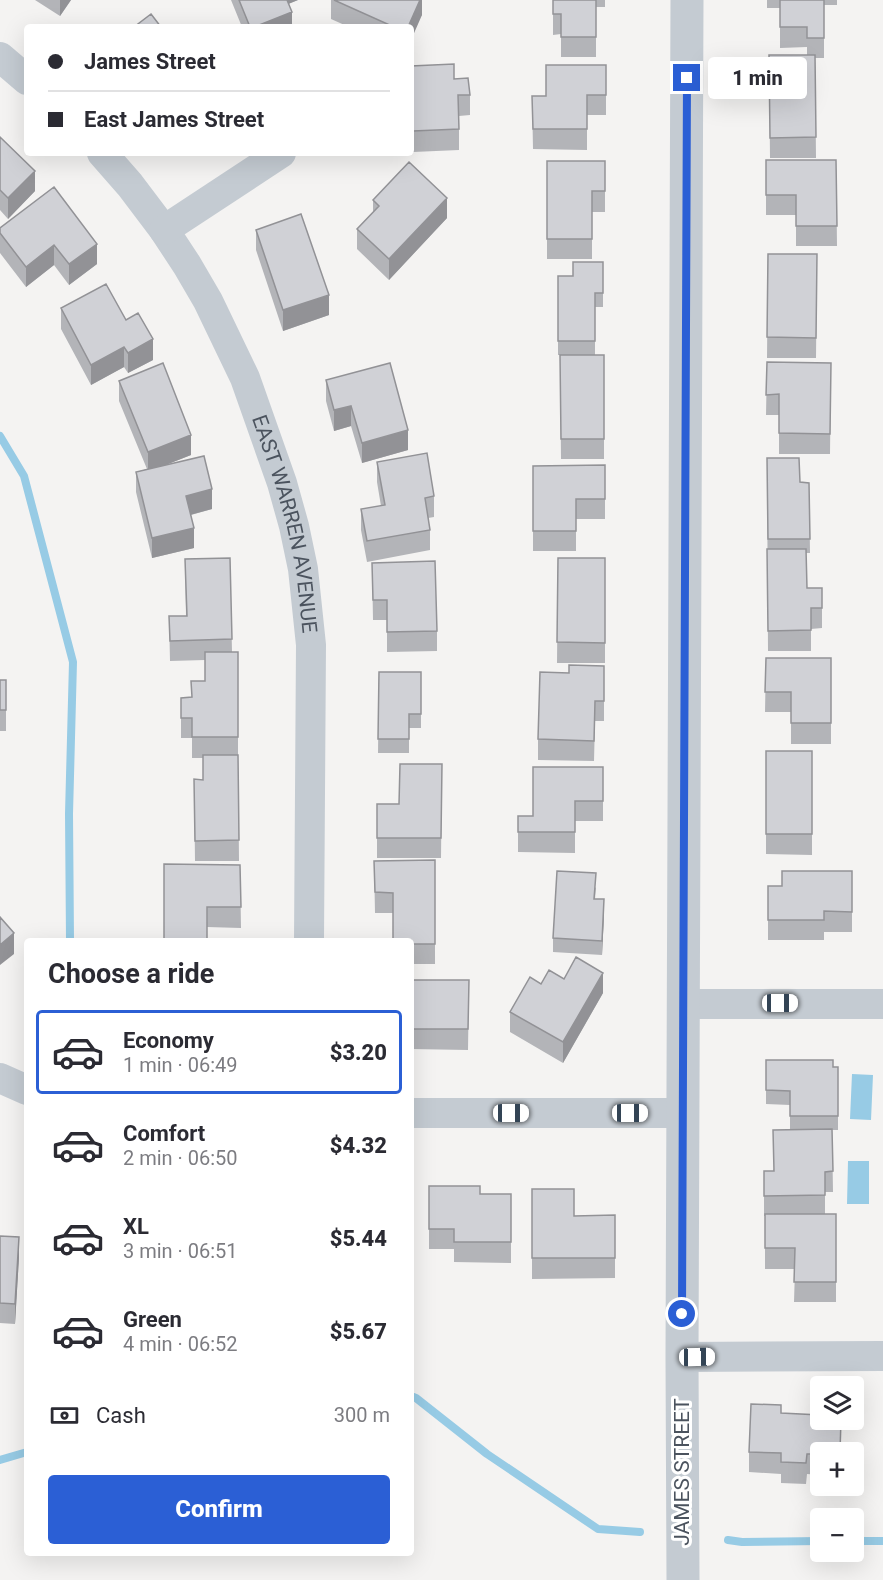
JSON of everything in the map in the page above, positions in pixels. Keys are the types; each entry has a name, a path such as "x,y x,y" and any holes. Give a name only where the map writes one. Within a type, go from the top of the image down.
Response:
{"street":[{"name":"JAMES STREET","path":"682,1580 687,0"},
{"path":"0,57 24,77"},
{"name":"EAST WARREN AVENUE","path":"105,156 164,230 208,301 245,378 282,483 303,569 310,645 309,938"},
{"path":"164,230 276,156"},
{"path":"683,1004 883,1004"},
{"path":"0,1078 24,1089"},
{"path":"414,1113 683,1113"},
{"path":"682,1357 883,1356"}],"water":[{"path":"852,1074 873,1075 871,1120 850,1119"},
{"path":"848,1161 869,1161 869,1204 847,1204"}],"building":[{"path":"239,0 287,0 292,12 262,24 249,24"},
{"path":"334,0 420,0 409,24 387,24"},
{"path":"553,0 596,0 596,37 561,37 561,14 553,14"},
{"path":"780,0 824,0 824,38 807,38 807,27 780,27"},
{"path":"151,14 159,24 138,24"},
{"path":"769,55 815,55 816,137 770,138"},
{"path":"454,64 454,79 468,78 470,95 458,95 459,129 414,131 414,66"},
{"path":"546,65 606,65 606,95 587,95 587,129 533,129 532,96 546,96"},
{"path":"0,137 35,171 8,198 0,190"},
{"path":"766,160 836,160 837,226 796,226 796,195 766,195"},
{"path":"547,161 605,161 605,191 592,191 592,239 547,239"},
{"path":"409,162 447,198 389,259 357,229 379,206 373,200"},
{"path":"54,187 97,244 69,264 54,245 26,267 0,233 0,228"},
{"path":"301,214 329,295 283,310 256,230"},
{"path":"768,254 817,254 816,338 767,337"},
{"path":"573,262 603,262 603,293 595,293 595,341 558,341 558,276 573,276"},
{"path":"106,284 126,320 138,313 153,339 128,353 124,347 91,365 61,308"},
{"path":"560,355 604,355 604,439 561,439"},
{"path":"767,362 831,363 830,434 779,433 779,394 766,395"},
{"path":"163,363 191,435 148,452 119,381"},
{"path":"390,363 408,430 362,443 351,406 334,410 326,380"},
{"path":"427,453 434,496 425,498 430,530 367,541 361,509 385,505 377,462"},
{"path":"204,456 212,489 186,496 194,528 152,538 136,472"},
{"path":"767,458 799,458 800,482 809,483 810,539 768,539"},
{"path":"605,465 605,499 576,499 576,531 533,531 533,466"},
{"path":"767,549 806,549 807,588 822,588 822,608 811,608 811,630 768,631"},
{"path":"230,558 232,639 170,641 169,616 187,616 185,559"},
{"path":"558,558 605,558 605,643 557,642"},
{"path":"435,561 437,631 387,632 387,600 373,600 372,563"},
{"path":"205,652 238,652 238,737 192,737 192,718 181,718 181,698 192,697 191,681 205,681"},
{"path":"766,658 831,658 831,723 791,723 791,692 765,692"},
{"path":"569,665 604,666 604,701 595,701 594,741 538,739 540,672 569,673"},
{"path":"379,672 421,672 421,714 409,714 409,739 378,739"},
{"path":"0,680 6,680 6,710 0,710"},
{"path":"766,751 812,751 812,834 766,834"},
{"path":"203,755 238,755 239,840 195,841 194,779 203,780"},
{"path":"400,764 442,764 441,838 377,838 377,804 399,804"},
{"path":"533,767 603,767 603,801 575,801 575,832 518,832 518,816 533,816"},
{"path":"435,860 435,944 414,944 414,938 393,938 393,893 375,892 374,861"},
{"path":"164,864 240,865 241,907 207,907 207,938 164,938"},
{"path":"557,871 596,873 594,899 604,899 602,941 553,938"},
{"path":"782,871 852,871 852,912 824,911 824,920 768,920 768,886 782,886"},
{"path":"0,917 14,933 0,945"},
{"path":"576,957 603,973 563,1042 510,1012 530,977 541,984 549,970 564,979"},
{"path":"414,980 469,980 468,1029 414,1029"},
{"path":"766,1060 833,1060 833,1067 838,1067 838,1116 790,1116 790,1091 766,1090"},
{"path":"832,1129 833,1171 825,1172 825,1195 764,1196 764,1171 774,1171 773,1130"},
{"path":"429,1186 480,1186 480,1194 511,1194 511,1242 454,1242 454,1229 429,1229"},
{"path":"532,1189 574,1189 574,1216 615,1215 615,1258 532,1258"},
{"path":"765,1214 836,1214 836,1282 794,1282 795,1248 765,1248"},
{"path":"0,1236 19,1237 15,1304 0,1303"},
{"path":"751,1404 781,1405 781,1413 810,1414 810,1430 841,1430 840,1442 810,1442 810,1454 807,1454 806,1463 781,1462 781,1453 749,1452"}],"waterway":[{"path":"0,436 24,476 73,662 69,814 70,938"},
{"path":"414,1397 487,1454 598,1529 640,1532"},
{"path":"0,1460 24,1453"},
{"path":"728,1540 742,1542 810,1541"},
{"path":"864,1541 883,1541"}],"route":[{"path":"682,1314 687,78"}]}
